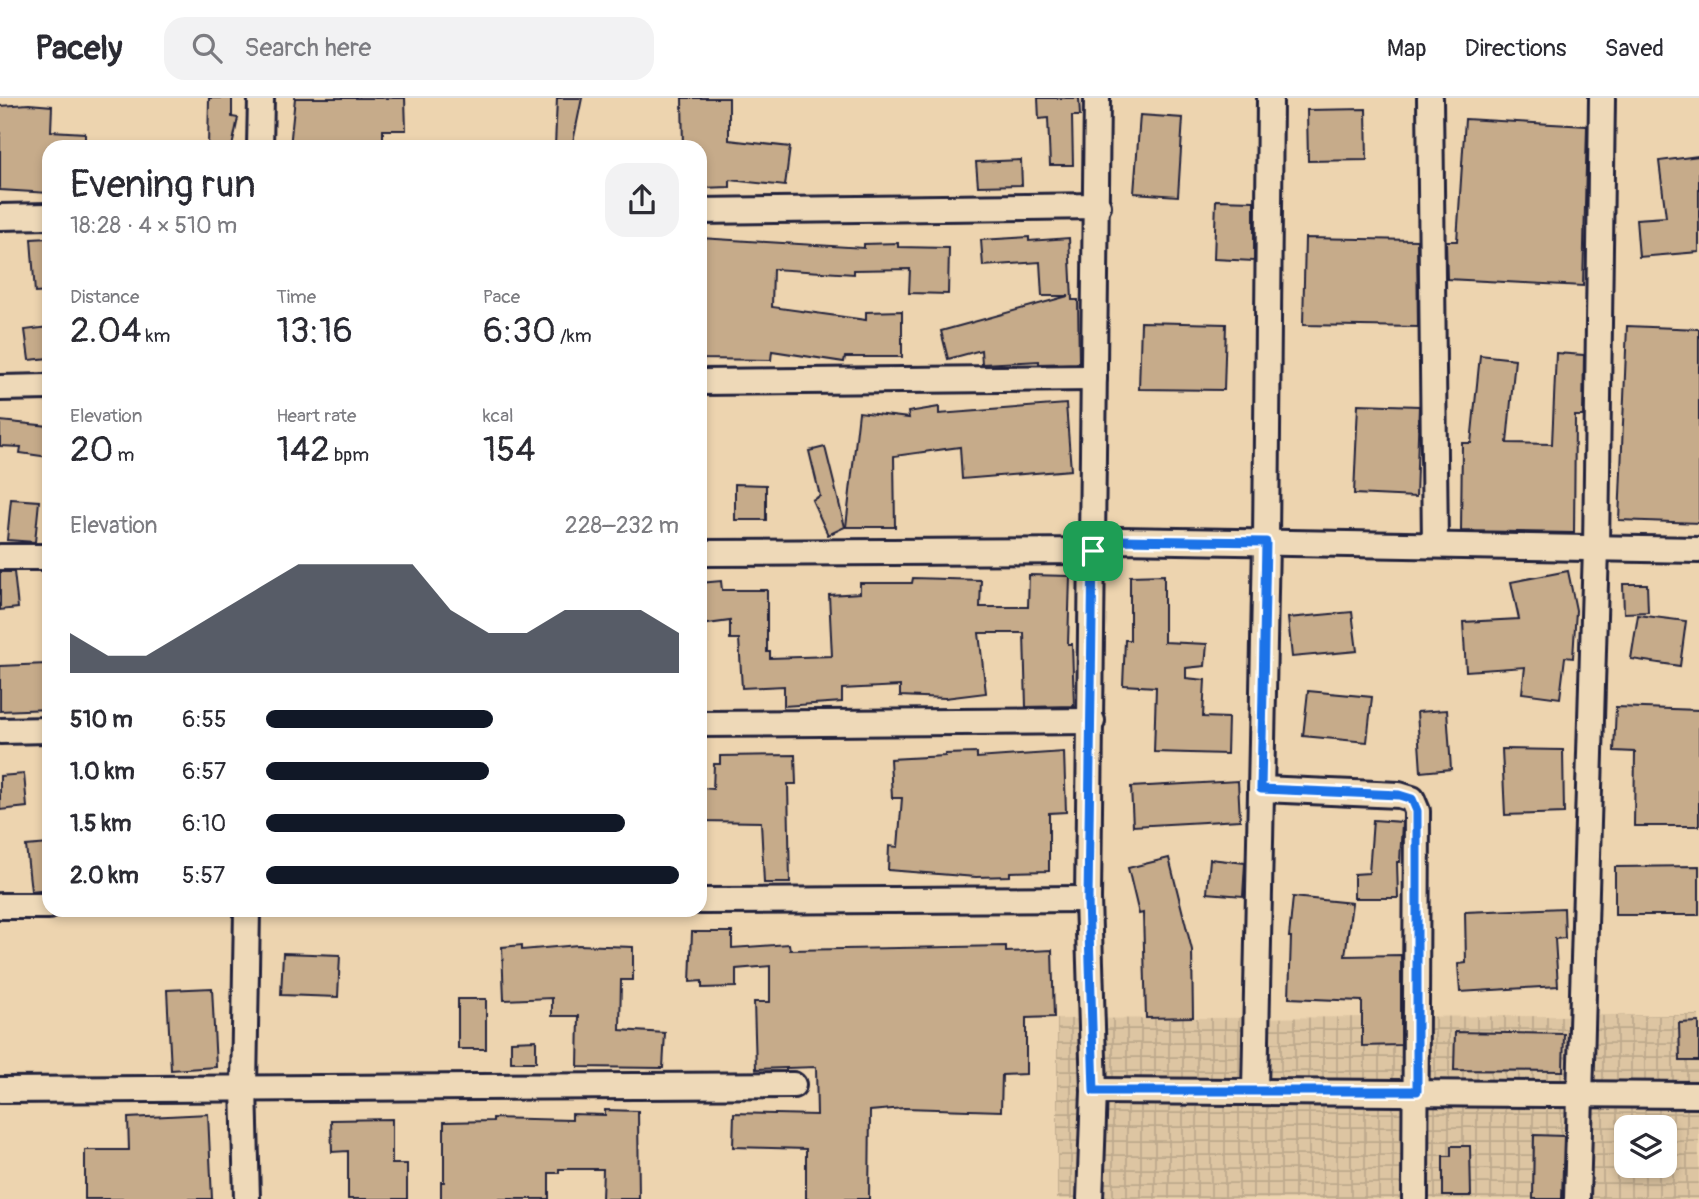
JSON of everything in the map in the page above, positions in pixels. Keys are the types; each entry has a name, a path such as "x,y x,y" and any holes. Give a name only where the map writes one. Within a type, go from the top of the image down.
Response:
{"street":[{"path":"260,140 261,98"},
{"path":"1090,1199 1094,1091 1088,899 1098,206 1097,98"},
{"path":"1255,1091 1266,542 1270,98"},
{"path":"1430,98 1435,545"},
{"path":"1577,1199 1596,548 1602,98"},
{"path":"707,211 1098,206"},
{"path":"0,217 42,216"},
{"path":"707,382 1094,378"},
{"path":"0,388 42,387"},
{"path":"707,553 1093,551 1119,540 1699,550"},
{"path":"0,557 42,557"},
{"path":"707,724 1092,721"},
{"path":"0,731 42,730"},
{"path":"1261,789 1399,795 1412,799 1417,811 1415,1199"},
{"path":"707,901 1088,899"},
{"path":"0,906 42,906"},
{"path":"247,917 244,1087 247,1199"},
{"path":"0,1090 793,1085"},
{"path":"1094,1091 1417,1091 1699,1095"}],"shaded area":[{"path":"1699,1015 1699,1199 1057,1199 1057,1019"}],"building":[{"path":"209,98 232,98 232,117 238,118 233,140 208,140"},
{"path":"295,98 405,98 406,130 383,130 383,140 291,140"},
{"path":"557,98 582,98 573,140 555,140"},
{"path":"682,98 729,98 729,140 790,147 785,186 730,180 730,187 707,188 707,140 683,140"},
{"path":"1038,98 1079,98 1080,116 1072,116 1073,165 1050,165 1048,118 1039,119"},
{"path":"0,106 52,106 51,131 85,133 85,140 42,140 42,193 0,190"},
{"path":"1366,109 1367,160 1308,161 1307,110"},
{"path":"1140,115 1183,118 1178,196 1134,193"},
{"path":"1465,119 1587,126 1583,286 1447,279 1446,241 1457,241"},
{"path":"1699,156 1699,252 1639,257 1636,219 1666,217 1659,161"},
{"path":"1021,160 1022,185 978,186 976,162"},
{"path":"1216,200 1254,201 1254,261 1214,259"},
{"path":"1029,237 1029,241 1069,238 1072,300 1078,300 1079,363 1039,364 1039,361 982,364 981,350 948,359 941,331 1068,296 1042,296 1040,262 983,266 981,240"},
{"path":"42,238 42,292 35,293 31,239"},
{"path":"707,238 864,248 864,244 898,243 898,247 949,248 948,294 909,293 910,269 854,270 854,274 773,269 772,307 866,320 866,312 902,311 902,357 845,357 844,362 772,351 771,360 707,359"},
{"path":"1305,238 1417,240 1418,327 1303,325"},
{"path":"1141,322 1226,324 1224,390 1139,389"},
{"path":"1627,326 1699,329 1699,523 1619,520"},
{"path":"42,328 42,359 29,360 25,330"},
{"path":"1556,353 1584,355 1583,416 1575,416 1574,533 1461,531 1462,443 1471,443 1480,355 1515,359 1507,443 1552,444"},
{"path":"1066,404 1071,470 962,479 960,447 894,456 895,527 846,527 859,412 909,418 908,412 939,407 939,414"},
{"path":"1358,404 1419,406 1416,497 1354,494"},
{"path":"0,421 42,425 42,456 20,453 21,447 0,446"},
{"path":"825,447 845,527 828,535 812,500 820,496 809,451"},
{"path":"735,484 766,485 766,520 735,520"},
{"path":"11,499 39,501 35,542 7,540"},
{"path":"1568,571 1576,610 1573,658 1565,657 1560,698 1522,693 1525,667 1466,671 1463,622 1519,619 1511,582"},
{"path":"0,572 14,572 18,608 0,610"},
{"path":"1029,575 1070,576 1068,644 1072,644 1074,706 1026,707 1024,633 979,633 986,693 945,698 900,696 900,686 842,689 842,702 784,706 784,686 742,688 739,639 730,639 730,621 707,624 707,582 721,581 722,590 767,590 767,652 770,652 770,658 832,656 829,595 860,593 860,583 912,583 913,578 981,580 980,607 1028,607"},
{"path":"1164,575 1164,642 1207,644 1205,666 1186,668 1186,678 1205,680 1203,717 1228,718 1227,754 1154,752 1156,687 1123,685 1125,640 1130,640 1130,576"},
{"path":"1623,584 1647,584 1648,612 1624,613"},
{"path":"1352,612 1357,651 1292,657 1288,618"},
{"path":"1638,615 1686,621 1680,666 1631,659"},
{"path":"42,664 42,709 0,711 0,666"},
{"path":"1308,691 1372,697 1367,742 1303,736"},
{"path":"1616,707 1699,710 1699,826 1634,826 1635,752 1614,751"},
{"path":"1447,710 1451,769 1421,772 1417,712"},
{"path":"1502,749 1563,750 1564,813 1505,815"},
{"path":"1064,752 1066,812 1049,813 1049,871 1010,872 1010,876 976,877 888,870 889,846 898,847 902,798 892,798 890,759 945,754 977,753 977,758"},
{"path":"795,755 796,784 788,784 790,883 764,883 761,822 707,821 707,788 713,789 714,764 720,764 720,756"},
{"path":"24,774 27,807 0,810 0,776"},
{"path":"1238,781 1240,820 1133,826 1131,787"},
{"path":"1373,820 1402,822 1400,862 1397,862 1398,898 1354,898 1354,874 1369,873"},
{"path":"42,845 42,890 31,891 26,846"},
{"path":"1169,858 1192,950 1193,1017 1146,1018 1143,913 1139,914 1128,868"},
{"path":"1210,859 1245,863 1243,896 1207,893"},
{"path":"1699,866 1699,915 1615,915 1615,867"},
{"path":"1293,897 1352,903 1345,956 1401,955 1401,1045 1362,1046 1362,1001 1289,998 1289,937"},
{"path":"1564,908 1565,938 1555,939 1558,986 1460,992 1458,964 1466,963 1465,912"},
{"path":"692,932 732,932 732,948 789,944 790,950 1006,946 1006,952 1052,950 1054,1017 1026,1018 1026,1074 1002,1075 1001,1111 904,1108 870,1111 869,1199 806,1199 806,1149 733,1147 734,1113 817,1115 816,1067 756,1069 754,1002 770,1002 770,966 736,969 736,987 702,988 702,981 690,982"},
{"path":"522,945 522,950 578,945 633,947 633,980 621,980 620,1030 665,1033 663,1068 578,1067 579,1016 552,1016 552,998 504,1000 502,947"},
{"path":"283,953 340,955 338,997 281,995"},
{"path":"212,988 216,1067 171,1070 167,990"},
{"path":"458,999 486,999 486,1049 458,1049"},
{"path":"1699,1022 1699,1061 1680,1061 1679,1023"},
{"path":"1455,1032 1564,1034 1563,1071 1454,1070"},
{"path":"536,1040 536,1062 511,1062 511,1041"},
{"path":"605,1110 638,1111 639,1199 602,1199 603,1169 559,1169 559,1173 549,1173 549,1199 441,1199 441,1182 444,1182 444,1122 493,1121 493,1118 572,1120 572,1114 605,1115"},
{"path":"208,1114 212,1199 85,1199 85,1150 129,1150 128,1118"},
{"path":"392,1119 392,1164 407,1164 407,1199 348,1199 348,1151 332,1152 331,1120"},
{"path":"1534,1135 1564,1136 1562,1199 1533,1199"},
{"path":"1451,1146 1470,1146 1471,1196 1443,1196 1443,1156 1451,1156"}],"route":[{"path":"1119,540 1266,542 1261,789 1399,795 1412,799 1417,811 1417,1091 1094,1091 1088,899 1093,551 1119,540"}]}
